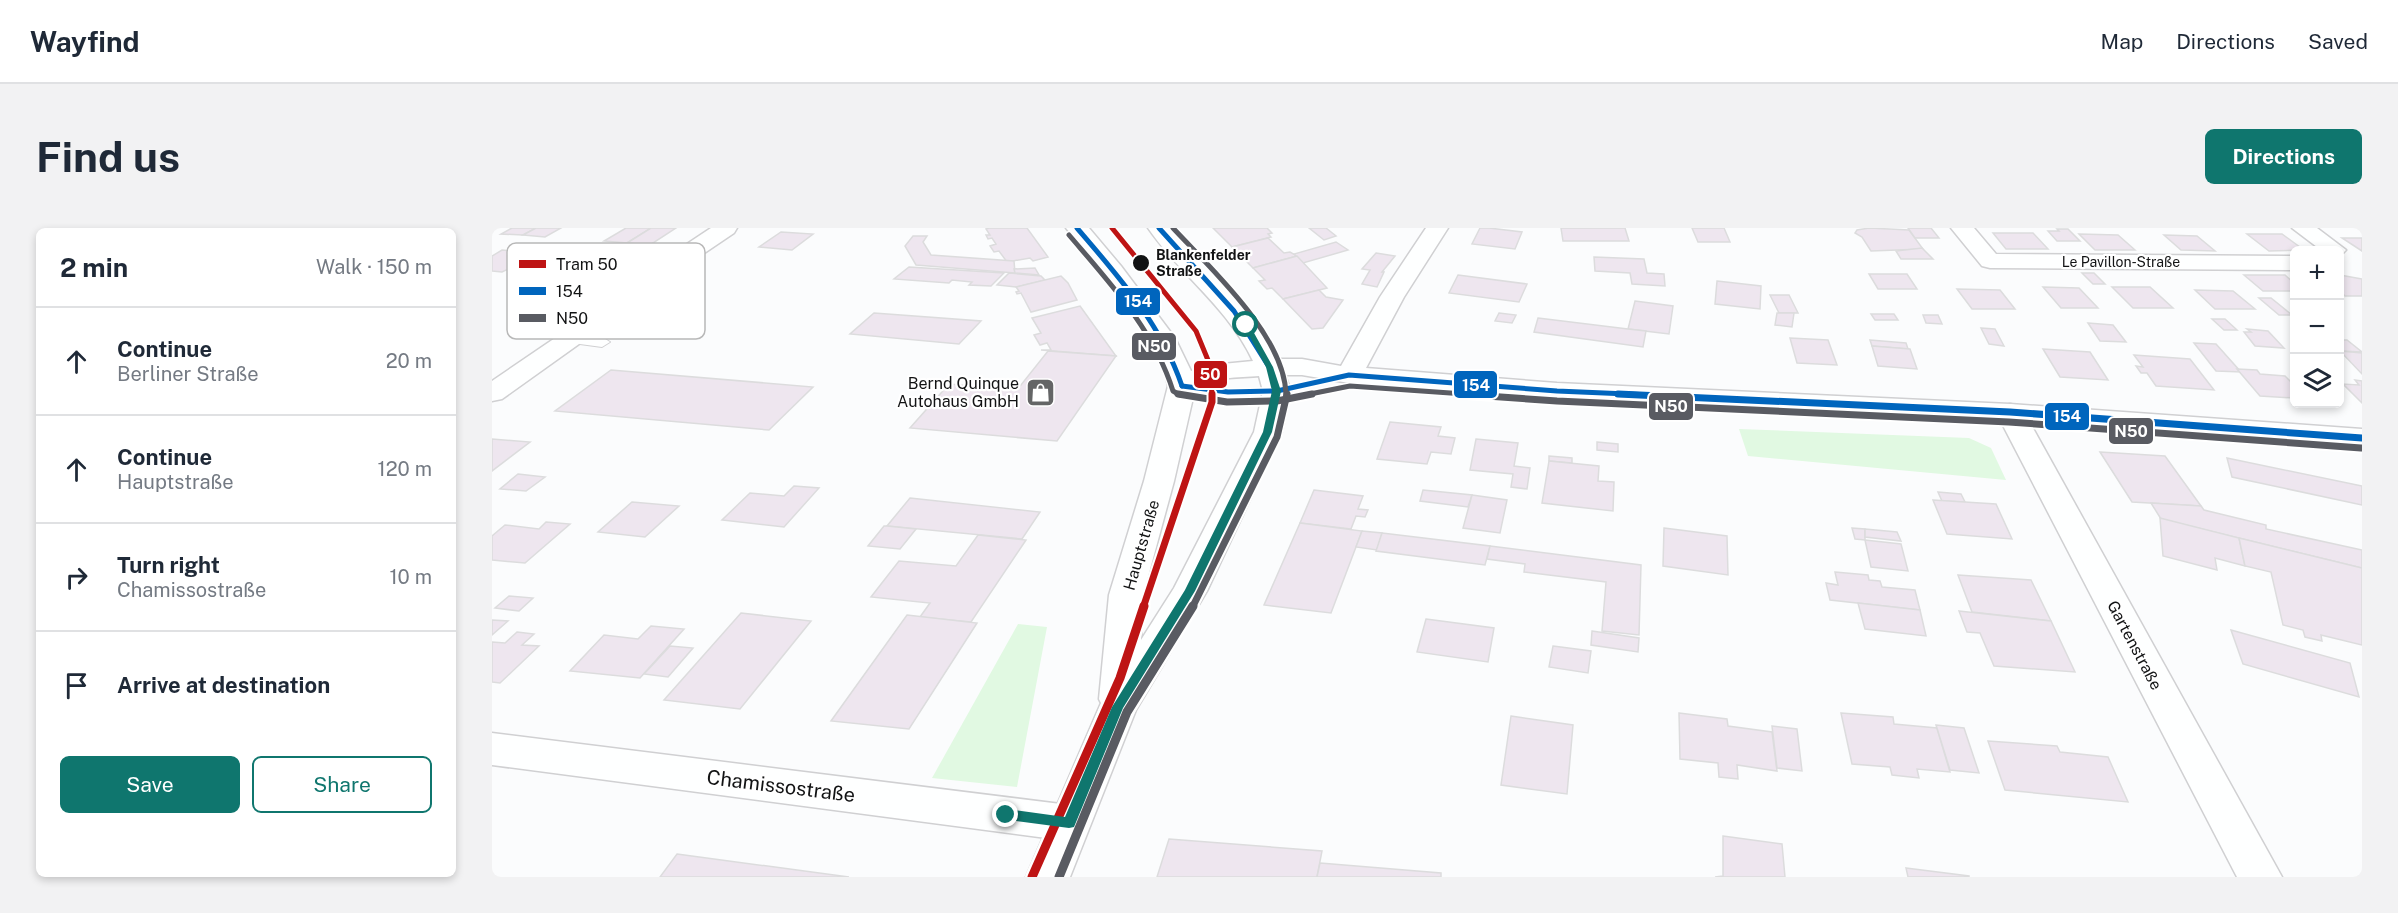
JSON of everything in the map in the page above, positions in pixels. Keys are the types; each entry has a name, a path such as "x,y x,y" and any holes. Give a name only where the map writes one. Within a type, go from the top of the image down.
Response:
{"street":[{"path":"704,243 726,228"},
{"path":"1077,228 1166,343 1176,362 1182,386 1228,392 1273,379 1349,375 1557,391 2010,412 2362,438"},
{"path":"1159,228 1233,308 1254,336 1273,379"},
{"path":"1349,375 1362,347 1437,228"},
{"name":"Le Pavillon-Straße","path":"1962,228 1990,261 2290,263"},
{"path":"2303,228 2329,246"},
{"path":"2344,257 2352,263 2344,263"},
{"path":"492,393 570,339"},
{"name":"Hauptstraße","path":"1048,877 1118,707 1190,591 1268,432 1273,379"},
{"name":"Hauptstraße","path":"1118,707 1126,595 1159,481 1182,386"},
{"name":"Gartenstraße","path":"2010,412 2260,877"},
{"name":"Chamissostraße","path":"492,749 1069,823"}],"lane":[{"path":"570,339 602,342"}],"green space":[{"path":"1739,429 1969,438 1991,448 2006,480 1748,456"},
{"path":"1018,624 1047,627 1017,787 932,778"}],"building":[{"path":"512,228 536,228 523,235 501,234"},
{"path":"536,228 561,228 545,237 523,235"},
{"path":"626,228 651,228 627,243 604,241"},
{"path":"651,228 676,228 653,243 627,243"},
{"path":"989,228 1027,228 1048,257 1033,261 1030,258 1007,262 999,251 994,252 990,246 996,244 986,235 990,235 986,229"},
{"path":"1213,228 1267,228 1272,233 1268,234 1271,237 1232,247"},
{"path":"1309,228 1326,228 1336,236 1324,240"},
{"path":"1480,228 1522,232 1515,249 1472,244"},
{"path":"1561,228 1625,228 1629,241 1563,241"},
{"path":"1692,228 1724,228 1730,242 1698,242"},
{"path":"1869,228 1909,230 1923,249 1871,251 1862,237 1855,233 1857,230"},
{"path":"1908,228 1931,228 1939,238 1915,238"},
{"path":"2057,229 2068,229 2080,241 2057,241 2048,231 2059,231"},
{"path":"781,232 813,234 792,250 759,247"},
{"path":"1993,233 2033,233 2048,249 2006,249"},
{"path":"2079,234 2118,235 2135,250 2095,250"},
{"path":"2247,234 2282,234 2298,246 2290,246 2290,250 2269,251"},
{"path":"2164,235 2197,236 2215,251 2181,250"},
{"path":"913,236 927,236 923,242 931,255 1014,261 1015,273 916,265 905,246"},
{"path":"1268,238 1284,253 1290,252 1297,256 1253,268 1232,247"},
{"path":"2342,238 2362,238 2362,251"},
{"path":"1336,242 1348,250 1303,263 1294,254"},
{"path":"1922,248 1933,259 1901,259 1896,251"},
{"path":"502,250 507,250 507,270 502,272 492,271 492,256"},
{"path":"1376,253 1395,256 1382,272 1384,272 1377,287 1362,284 1370,270 1362,269"},
{"path":"1297,256 1327,288 1283,299 1272,288 1267,289 1259,281 1265,280 1253,268"},
{"path":"1594,257 1644,259 1647,273 1664,274 1665,286 1632,284 1630,273 1595,271"},
{"path":"909,267 1004,273 991,286 969,285 972,282 952,280 949,283 894,279"},
{"path":"1035,268 1039,275 1015,273 1014,269"},
{"path":"1009,273 1041,276 1045,280 1016,287 997,285"},
{"path":"2082,273 2094,273 2105,284 2093,284"},
{"path":"1869,274 1907,274 1917,289 1878,289"},
{"path":"1458,275 1527,284 1519,302 1449,293"},
{"path":"2244,275 2285,275 2290,279 2290,291 2263,291"},
{"path":"1061,276 1068,283 1077,300 1031,312 1021,293 1016,292 1019,291 1016,287"},
{"path":"2344,276 2362,279 2362,296 2345,296"},
{"path":"1717,281 1761,286 1760,309 1715,304"},
{"path":"2043,287 2079,288 2098,308 2061,308"},
{"path":"2112,287 2150,287 2173,308 2133,308"},
{"path":"1957,289 2000,290 2015,309 1972,309"},
{"path":"1319,290 1326,297 1343,300 1323,328 1312,329 1283,299"},
{"path":"2195,290 2233,291 2255,309 2215,309"},
{"path":"1770,295 1789,295 1798,313 1779,313"},
{"path":"2259,298 2271,298 2290,313 2279,315"},
{"path":"1635,301 1673,306 1669,334 1628,329"},
{"path":"1080,306 1116,356 1041,350 1051,350 1047,343 1040,345 1034,335 1041,333 1032,318"},
{"path":"874,313 981,321 959,344 850,334"},
{"path":"1499,313 1516,315 1512,323 1495,321"},
{"path":"1777,313 1794,313 1792,327 1775,325"},
{"path":"1871,314 1894,314 1898,320 1875,320"},
{"path":"1923,315 1938,315 1942,324 1926,323"},
{"path":"1538,318 1646,331 1643,347 1534,332"},
{"path":"2212,319 2225,319 2237,330 2224,330"},
{"path":"2088,323 2113,325 2126,342 2100,341"},
{"path":"1981,328 1995,329 2004,346 1989,344"},
{"path":"2247,329 2268,331 2284,348 2255,346 2244,332 2251,332"},
{"path":"1790,338 1828,340 1837,365 1797,363"},
{"path":"1870,340 1906,343 1908,349 1872,346"},
{"path":"2344,340 2347,340 2362,352 2344,351"},
{"path":"2194,343 2216,344 2241,372 2216,371"},
{"path":"1872,346 1910,349 1917,369 1878,366"},
{"path":"2043,349 2090,352 2108,380 2060,377"},
{"path":"1048,351 1116,356 1057,441 910,428 949,384 1017,390"},
{"path":"2344,351 2362,353 2362,374 2344,355"},
{"path":"2134,355 2190,359 2214,390 2156,386 2147,373 2141,373 2136,366 2143,367"},
{"path":"2237,369 2257,370 2260,374 2285,376 2290,381 2290,398 2260,396"},
{"path":"611,370 813,387 769,430 555,411"},
{"path":"2355,380 2362,381 2362,403 2344,384 2359,385"},
{"path":"1390,422 1441,427 1438,436 1455,438 1451,454 1431,452 1427,464 1377,459"},
{"path":"492,439 530,442 492,471"},
{"path":"1476,439 1518,443 1514,466 1530,468 1527,489 1511,487 1513,474 1470,470"},
{"path":"1597,442 1618,444 1618,452 1597,450"},
{"path":"2100,452 2165,456 2201,506 2132,502"},
{"path":"1549,456 1572,458 1572,463 1549,461"},
{"path":"2227,458 2362,486 2362,505 2232,477"},
{"path":"1549,461 1599,466 1598,481 1614,482 1613,511 1542,503"},
{"path":"518,474 545,477 526,491 500,489"},
{"path":"794,486 819,488 784,527 722,520 750,493 784,496"},
{"path":"1314,490 1363,496 1358,509 1368,510 1365,517 1356,516 1351,529 1300,523"},
{"path":"1423,490 1472,495 1468,507 1420,501"},
{"path":"1938,492 1961,494 1965,502 1942,501"},
{"path":"1472,495 1507,500 1500,533 1463,528"},
{"path":"910,498 1040,512 1022,539 887,526"},
{"path":"1933,500 1996,504 2012,539 1947,534"},
{"path":"632,502 679,506 645,537 598,532"},
{"path":"2151,503 2201,506 2204,510 2266,525 2266,529 2362,550 2362,568 2161,519"},
{"path":"2160,518 2239,538 2245,566 2215,558 2217,570 2163,556"},
{"path":"546,522 570,524 525,563 492,560 492,536 505,525 539,529"},
{"path":"1300,523 1362,531 1331,613 1264,605"},
{"path":"884,526 916,529 900,549 868,546"},
{"path":"1664,528 1727,536 1728,575 1663,566"},
{"path":"1852,528 1865,529 1865,540 1855,539"},
{"path":"1865,529 1897,532 1901,541 1865,537"},
{"path":"1362,531 1382,533 1377,550 1356,547"},
{"path":"1382,533 1490,546 1485,565 1376,551"},
{"path":"978,535 1026,540 971,622 920,617 930,603 871,597 899,561 956,566"},
{"path":"2239,538 2362,568 2362,645 2321,635 2322,641 2305,637 2303,630 2283,625 2271,572 2245,566"},
{"path":"1865,540 1901,544 1908,571 1871,567"},
{"path":"1490,546 1641,565 1639,635 1602,631 1606,582 1524,572 1525,564 1487,559"},
{"path":"1835,572 1868,575 1869,580 1880,581 1882,587 1915,590 1920,610 1830,600 1826,583 1838,585"},
{"path":"1958,575 2031,580 2051,621 1972,612"},
{"path":"509,596 533,598 519,611 495,608"},
{"path":"1858,603 1920,610 1926,636 1865,629"},
{"path":"1959,611 2051,621 2075,672 1994,666 1980,633 1967,632"},
{"path":"741,613 811,621 740,709 664,700"},
{"path":"907,615 977,623 909,729 831,721"},
{"path":"1426,619 1494,628 1488,662 1417,652"},
{"path":"492,620 508,621 492,635"},
{"path":"651,626 684,629 640,678 570,671 604,635 638,639"},
{"path":"2231,630 2350,663 2359,697 2243,664"},
{"path":"1592,631 1639,638 1638,652 1591,645"},
{"path":"517,632 534,634 522,645 539,646 500,683 492,682 492,642 505,643"},
{"path":"670,646 693,648 668,677 644,674"},
{"path":"1553,646 1591,651 1588,673 1549,667"},
{"path":"1679,713 1727,719 1728,726 1772,732 1777,771 1737,765 1738,779 1719,777 1718,763 1680,759"},
{"path":"1841,713 1893,717 1894,724 1937,728 1950,772 1917,769 1919,778 1892,775 1890,767 1852,764"},
{"path":"1511,716 1573,725 1567,794 1501,785"},
{"path":"1936,725 1964,728 1979,773 1950,770"},
{"path":"1772,726 1797,729 1802,771 1777,768"},
{"path":"1988,741 2057,746 2060,752 2108,757 2128,802 2005,790"},
{"path":"1723,836 1782,844 1785,877 1715,877 1723,876"},
{"path":"1169,839 1322,851 1317,877 1157,877"},
{"path":"677,854 849,877 660,877"},
{"path":"1320,863 1441,873 1441,877 1317,877"},
{"path":"1906,868 1969,876 1969,877 1908,877"}],"tram line":[{"name":"50","path":"1032,877 1120,678 1212,402 1210,365 1196,331 1112,228"}],"transit line":[{"name":"154","path":"1077,228 1124,283 1152,321 1174,363 1182,386"},
{"name":"154","path":"1159,228 1234,311 1269,367"},
{"name":"N50","path":"1059,877 1127,712 1199,596 1277,437 1287,393 1279,364 1262,330 1241,301 1173,228"},
{"name":"N50","path":"1069,235 1115,289 1145,330 1166,369 1173,391 1181,396 1227,402 1277,401 1350,386 1557,401 2009,422 2361,448"},
{"name":"154","path":"1182,386 1228,392 1277,391 1349,375 1557,391 2010,412 2362,438"}],"place":[{"name":"Blankenfelder Straße","path":"1141,263"},
{"name":"Bernd Quinque Autohaus GmbH","path":"1040,392"}],"route":[{"path":"1006,815 1069,823 1118,707 1190,591 1245,479 1268,432 1276,391 1269,367 1246,325"}]}
